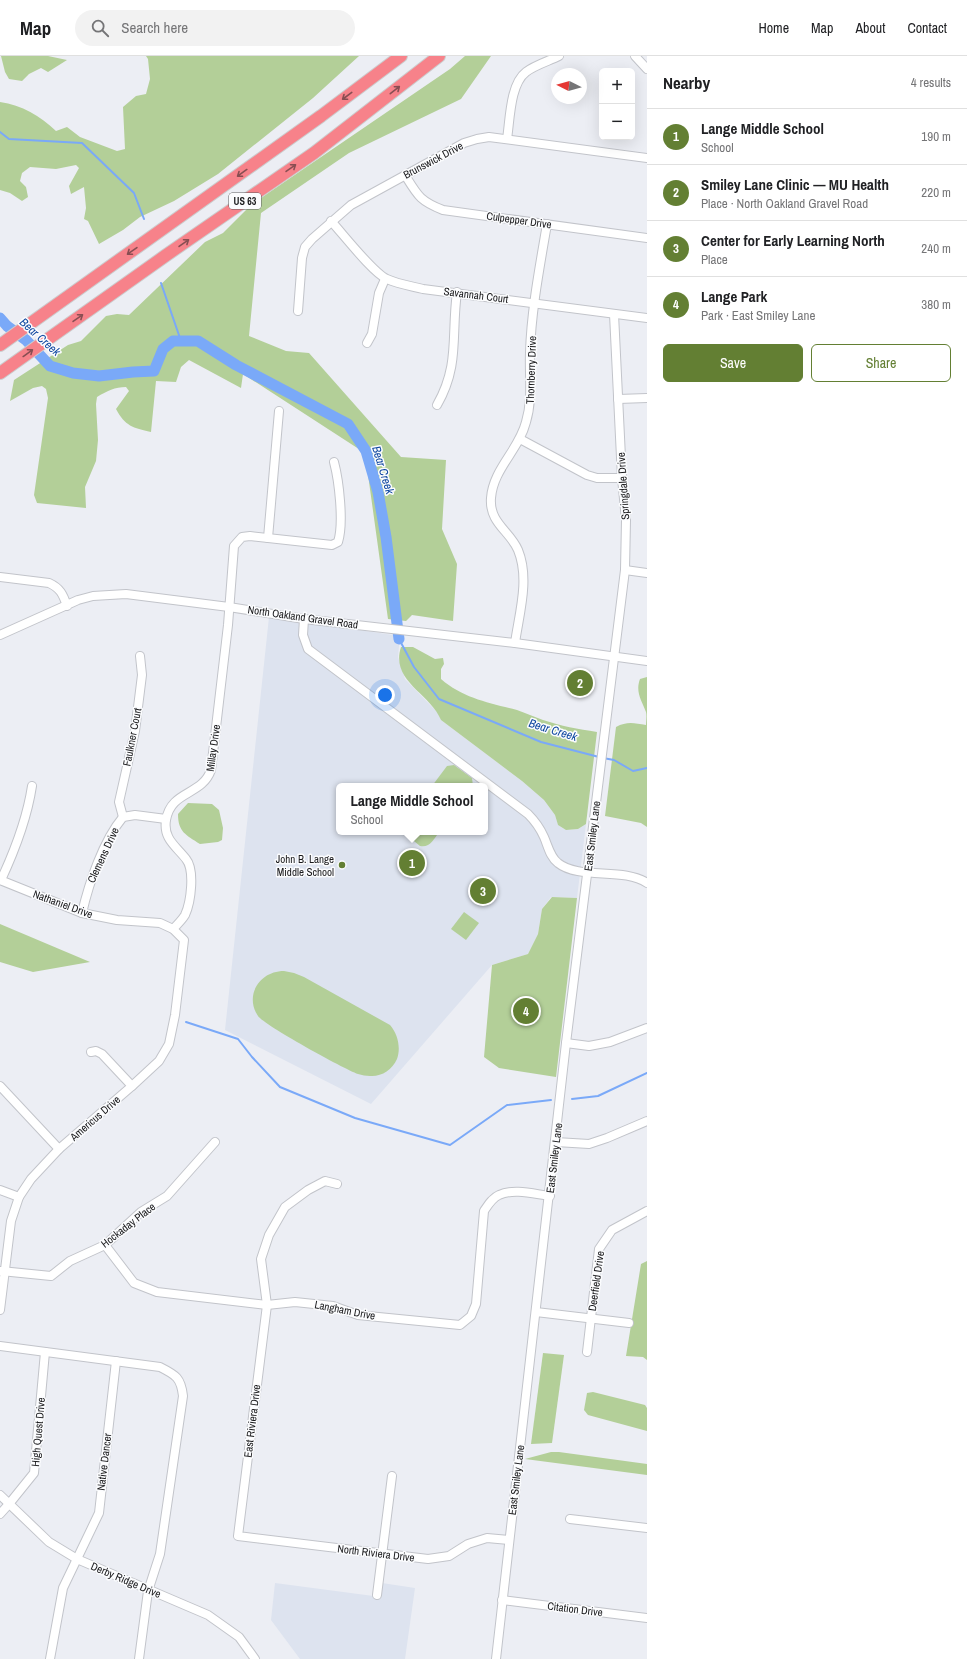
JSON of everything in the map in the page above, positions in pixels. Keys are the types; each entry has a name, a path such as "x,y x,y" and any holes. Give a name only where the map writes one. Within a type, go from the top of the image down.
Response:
{"highway":[{"name":"US 63","path":"0,345 309,125 401,56"},
{"name":"US 63","path":"7,368 314,153 440,56"},
{"path":"0,377 7,368"}],"street":[{"path":"507,139 514,92 519,79 526,72 559,56"},
{"path":"635,56 647,68"},
{"name":"Brunswick Drive","path":"298,311 302,258 305,247 331,221 356,202 464,143 477,138 489,137 647,158"},
{"name":"Culpepper Drive","path":"405,175 416,194 426,203 443,210 647,238"},
{"name":"Savannah Court","path":"331,221 372,266 385,278 397,283 423,288 647,318"},
{"name":"Thornberry Drive","path":"515,643 524,575 518,549 498,523 493,512 491,500 492,486 498,472 520,439 530,406 530,353 535,302 547,224"},
{"path":"367,343 372,334 379,293 385,278"},
{"path":"437,405 445,391 452,369 454,353 454,314 457,292"},
{"name":"Springdale Drive","path":"614,314 622,478 626,520 625,570 614,657"},
{"path":"618,399 647,398"},
{"path":"279,411 268,538 332,545 338,542 340,533 337,474 334,462"},
{"path":"520,439 588,475 597,478 622,478"},
{"name":"Millay Drive","path":"166,820 174,802 180,796 196,790 203,784 208,778 211,770 229,607 234,546 242,537 250,536 268,538"},
{"path":"625,570 647,573"},
{"path":"0,577 48,583 56,586 62,593 67,606"},
{"name":"North Oakland Gravel Road","path":"0,635 93,596 126,594 229,607 304,619 515,643 647,661"},
{"path":"304,619 303,635 308,649 487,783"},
{"name":"Faulkner Court","path":"123,817 119,802 135,731 142,675 140,656"},
{"name":"East Smiley Lane","path":"496,1659 550,1196 566,1043 614,657"},
{"path":"488,784 528,814 540,829 548,850 557,863 569,869 631,876 647,883"},
{"path":"0,880 16,846 25,820 32,786"},
{"name":"Clemens Drive","path":"82,913 88,889 110,836 113,829 123,817 135,815 166,820"},
{"path":"166,820 167,834 170,841 186,858 191,870 187,908 182,919 173,929"},
{"name":"Nathaniel Drive","path":"0,880 82,913 117,920 160,923 173,929"},
{"name":"Americus Drive","path":"0,1310 3,1271 11,1221 19,1197 31,1179 59,1149 159,1061 169,1044 175,1015 184,940 173,929"},
{"path":"566,1043 590,1046 610,1042 647,1028"},
{"path":"91,1052 96,1051 102,1054 132,1086"},
{"path":"0,1086 59,1149"},
{"path":"556,1142 589,1144 647,1121"},
{"name":"Hockaday Place","path":"3,1271 51,1276 70,1261 105,1245 141,1212 167,1196 215,1142"},
{"name":"East Riviera Drive","path":"238,1536 267,1305 261,1259 269,1235 285,1208 308,1190 325,1181 337,1184"},
{"path":"0,1190 19,1197"},
{"name":"Langham Drive","path":"105,1245 134,1283 157,1292 267,1305 296,1302 333,1306 358,1315 460,1325 471,1316 476,1304 484,1211 491,1200 499,1194 516,1192 550,1196"},
{"name":"Deerfield Drive","path":"587,1352 599,1249 612,1230 647,1210"},
{"path":"536,1312 629,1323"},
{"path":"0,1346 160,1367 172,1373 182,1383 183,1396 160,1554 148,1590 139,1659"},
{"name":"High Quest Drive","path":"0,1514 34,1473 45,1352"},
{"name":"Native Dancer","path":"50,1659 64,1588 99,1513 116,1361"},
{"path":"377,1595 392,1476"},
{"name":"Derby Ridge Drive","path":"0,1495 49,1542 77,1559 208,1615 239,1637 255,1659"},
{"path":"570,1519 647,1528"},
{"name":"North Riviera Drive","path":"238,1536 428,1559 449,1556 468,1544 487,1538 509,1540"},
{"name":"Citation Drive","path":"502,1600 647,1618"}],"shaded area":[{"path":"269,617 400,636 398,657 405,679 438,713 441,720 522,781 544,800 555,815 558,825 566,830 578,829 586,824 577,898 551,897 542,909 538,934 528,954 492,965 371,1104 225,1030"},
{"path":"275,1583 381,1597 382,1583 415,1588 405,1659 300,1659 271,1620"}],"green space":[{"path":"1,56 48,56 67,60 48,72 41,68 29,74 22,81 9,79 5,72"},
{"path":"146,56 359,56 313,98 218,174 174,201 140,217 123,230 99,244 88,221 84,219 86,208 84,187 71,194 69,186 79,168 76,165 56,169 30,167 22,173 20,181 26,187 28,197 22,201 10,193 0,190 0,102 8,103 30,112 56,131 67,127 80,137 117,151 125,149 123,107 136,96 146,94 150,79 148,59"},
{"path":"465,56 491,56 461,99 349,153 261,213 249,336 286,351 309,353 401,457 446,460 442,529 457,564 453,621 412,615 406,621 388,619 365,453 243,374 241,388 189,360 181,367 176,382 156,381 151,432 139,429 126,423 119,415 116,409 129,391 126,387 111,390 97,397 98,440 96,461 85,487 86,508 37,503 34,495 48,398 46,389 42,386 33,388 10,401 14,380 68,345 81,341 106,316 117,314 129,315 205,242 223,233 252,204 450,69"},
{"path":"401,647 413,647 435,659 443,658 444,664 441,669 441,679 449,686 467,695 486,702 517,710 550,722 597,732 586,824 578,829 566,830 558,825 555,815 544,800 522,781 441,720 429,702 406,678 401,669 399,659"},
{"path":"647,677 647,827 641,823 605,816 616,727 627,723 646,725 646,712 638,688 640,679"},
{"path":"454,765 472,778 473,783 434,783 447,766"},
{"path":"188,803 212,804 219,810 223,828 222,840 218,842 200,844 181,829 178,814"},
{"path":"407,835 437,835 426,846 420,846"},
{"path":"552,897 577,898 556,1077 499,1068 484,1057 492,965 528,954 538,934 542,909"},
{"path":"464,912 479,923 466,940 451,929"},
{"path":"0,924 90,962 33,972 0,962"},
{"path":"284,971 304,977 390,1025 397,1037 399,1046 395,1063 382,1074 368,1076 358,1074 337,1064 263,1021 258,1016 254,1008 254,993 257,986 268,975 275,972"},
{"path":"647,1261 647,1360 643,1357 626,1356 641,1264"},
{"path":"543,1353 564,1355 552,1443 531,1444"},
{"path":"593,1392 645,1405 647,1408 647,1431 588,1415 584,1410 587,1393"},
{"path":"551,1452 647,1464 647,1475 525,1459"}],"waterway":[{"path":"0,132 9,139 82,143 134,193 144,219"},
{"path":"161,283 181,341"},
{"name":"Bear Creek","path":"0,318 7,326 26,340 50,366 73,373 99,376 154,371 163,349 173,341 198,341 236,365 348,424 366,451 378,492 386,537 399,639"},
{"name":"Bear Creek","path":"399,639 414,667 439,699 541,742 599,757"},
{"name":"Bear Creek","path":"603,758 614,760 633,771 647,768"},
{"path":"186,1022 238,1039 252,1057 280,1087 355,1118 450,1145 507,1105 551,1100"},
{"path":"572,1099 598,1096 647,1073"}],"place":[{"name":"Smiley Lane Clinic — MU Health","path":"580,683"},
{"name":"Lange Middle School","path":"412,863"},
{"name":"John B. Lange Middle School","path":"342,865"},
{"name":"Center for Early Learning North","path":"483,891"},
{"name":"Lange Park","path":"526,1011"}]}
